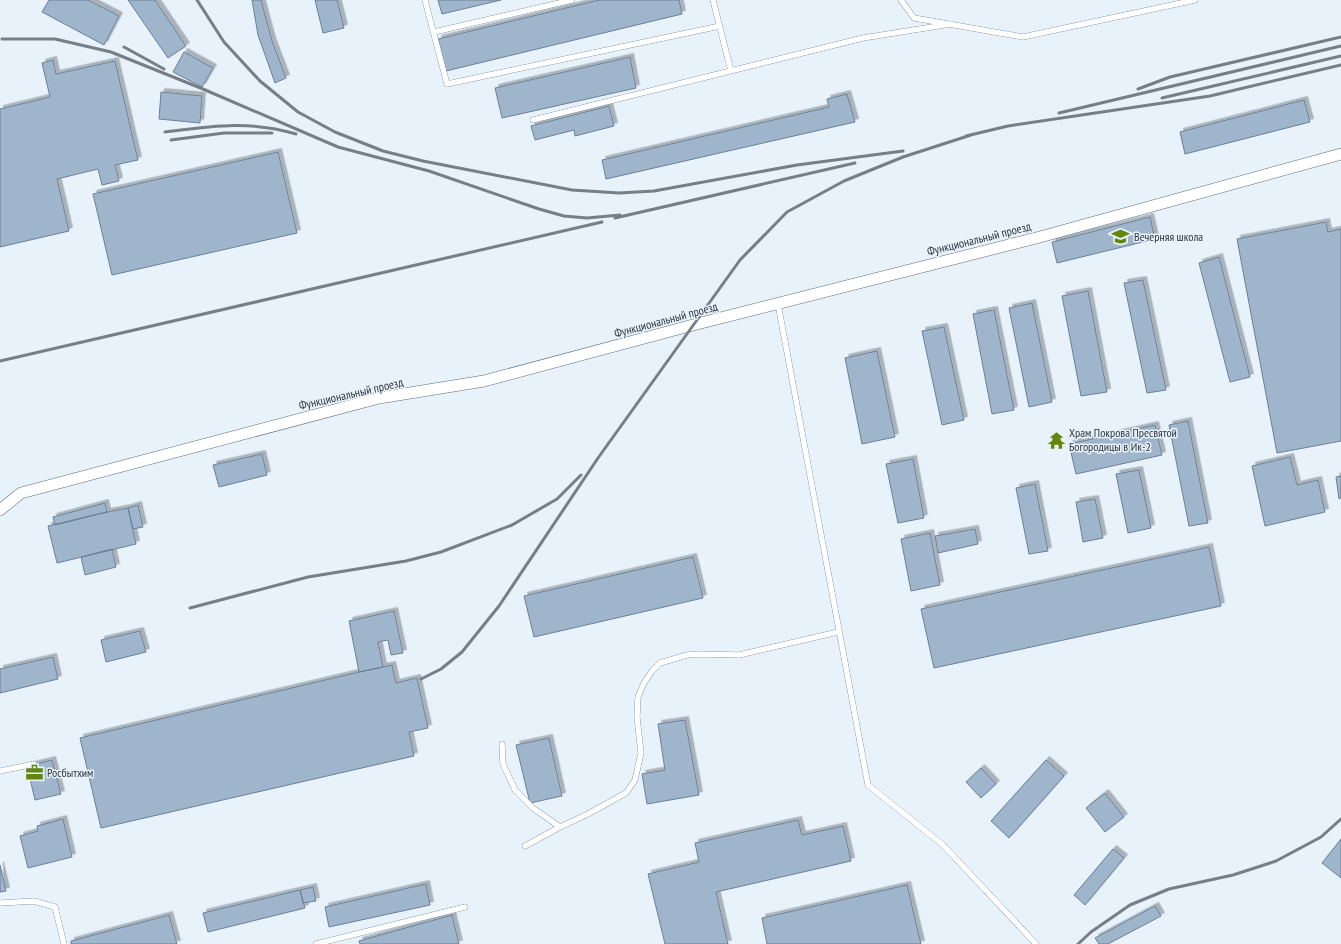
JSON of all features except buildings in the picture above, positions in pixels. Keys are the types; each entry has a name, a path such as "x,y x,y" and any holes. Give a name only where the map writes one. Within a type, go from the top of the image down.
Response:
{"street":[{"name":"Функциональный проезд","path":"0,510 21,493 310,416 379,398 484,381 1040,237 1341,154"}],"lane":[{"path":"425,0 447,84 720,26"},
{"path":"434,32 572,0"},
{"path":"713,0 731,71"},
{"path":"902,0 914,18 1023,37 1195,0"},
{"path":"533,120 863,38 951,24"},
{"path":"778,304 838,632 868,785 943,845 1036,944"},
{"path":"525,846 626,793 635,780 641,753 637,717 638,697 644,682 660,663 687,655 739,655 838,632"},
{"path":"502,744 502,764 515,790 533,808 560,827"},
{"path":"0,771 34,764"},
{"path":"0,903 34,901 55,907 64,944"},
{"path":"316,944 465,906"}],"railway":[{"path":"197,0 224,42 260,81 298,112 335,132 383,151 423,161 572,190 619,193 654,191 797,165 903,151"},
{"path":"1138,89 1170,77 1341,37"},
{"path":"2,39 55,39 111,52 203,89 338,147 429,171 539,209 564,216 587,218 620,215"},
{"path":"1059,113 1341,46"},
{"path":"124,47 164,69"},
{"path":"1162,98 1341,56"},
{"path":"966,136 1008,126 1210,96 1341,65"},
{"path":"165,132 215,126 246,126 262,127 296,134"},
{"path":"171,140 224,133 272,133"},
{"path":"421,679 441,669 462,652 499,606 598,458 740,260 787,212 844,181 903,157 971,135"},
{"path":"615,218 855,163"},
{"path":"0,361 602,222"},
{"path":"190,608 308,577 406,561 441,552 512,525 557,499 581,475"},
{"path":"1078,944 1091,932 1130,905 1169,889 1233,875 1276,861 1321,837 1341,819"}],"place":[{"name":"Вечерняя школа","path":"1121,237"},
{"name":"Храм Покрова Пресвятой Богородицы в Ик-2","path":"1056,440"},
{"name":"Росбытхим","path":"34,773"}]}
